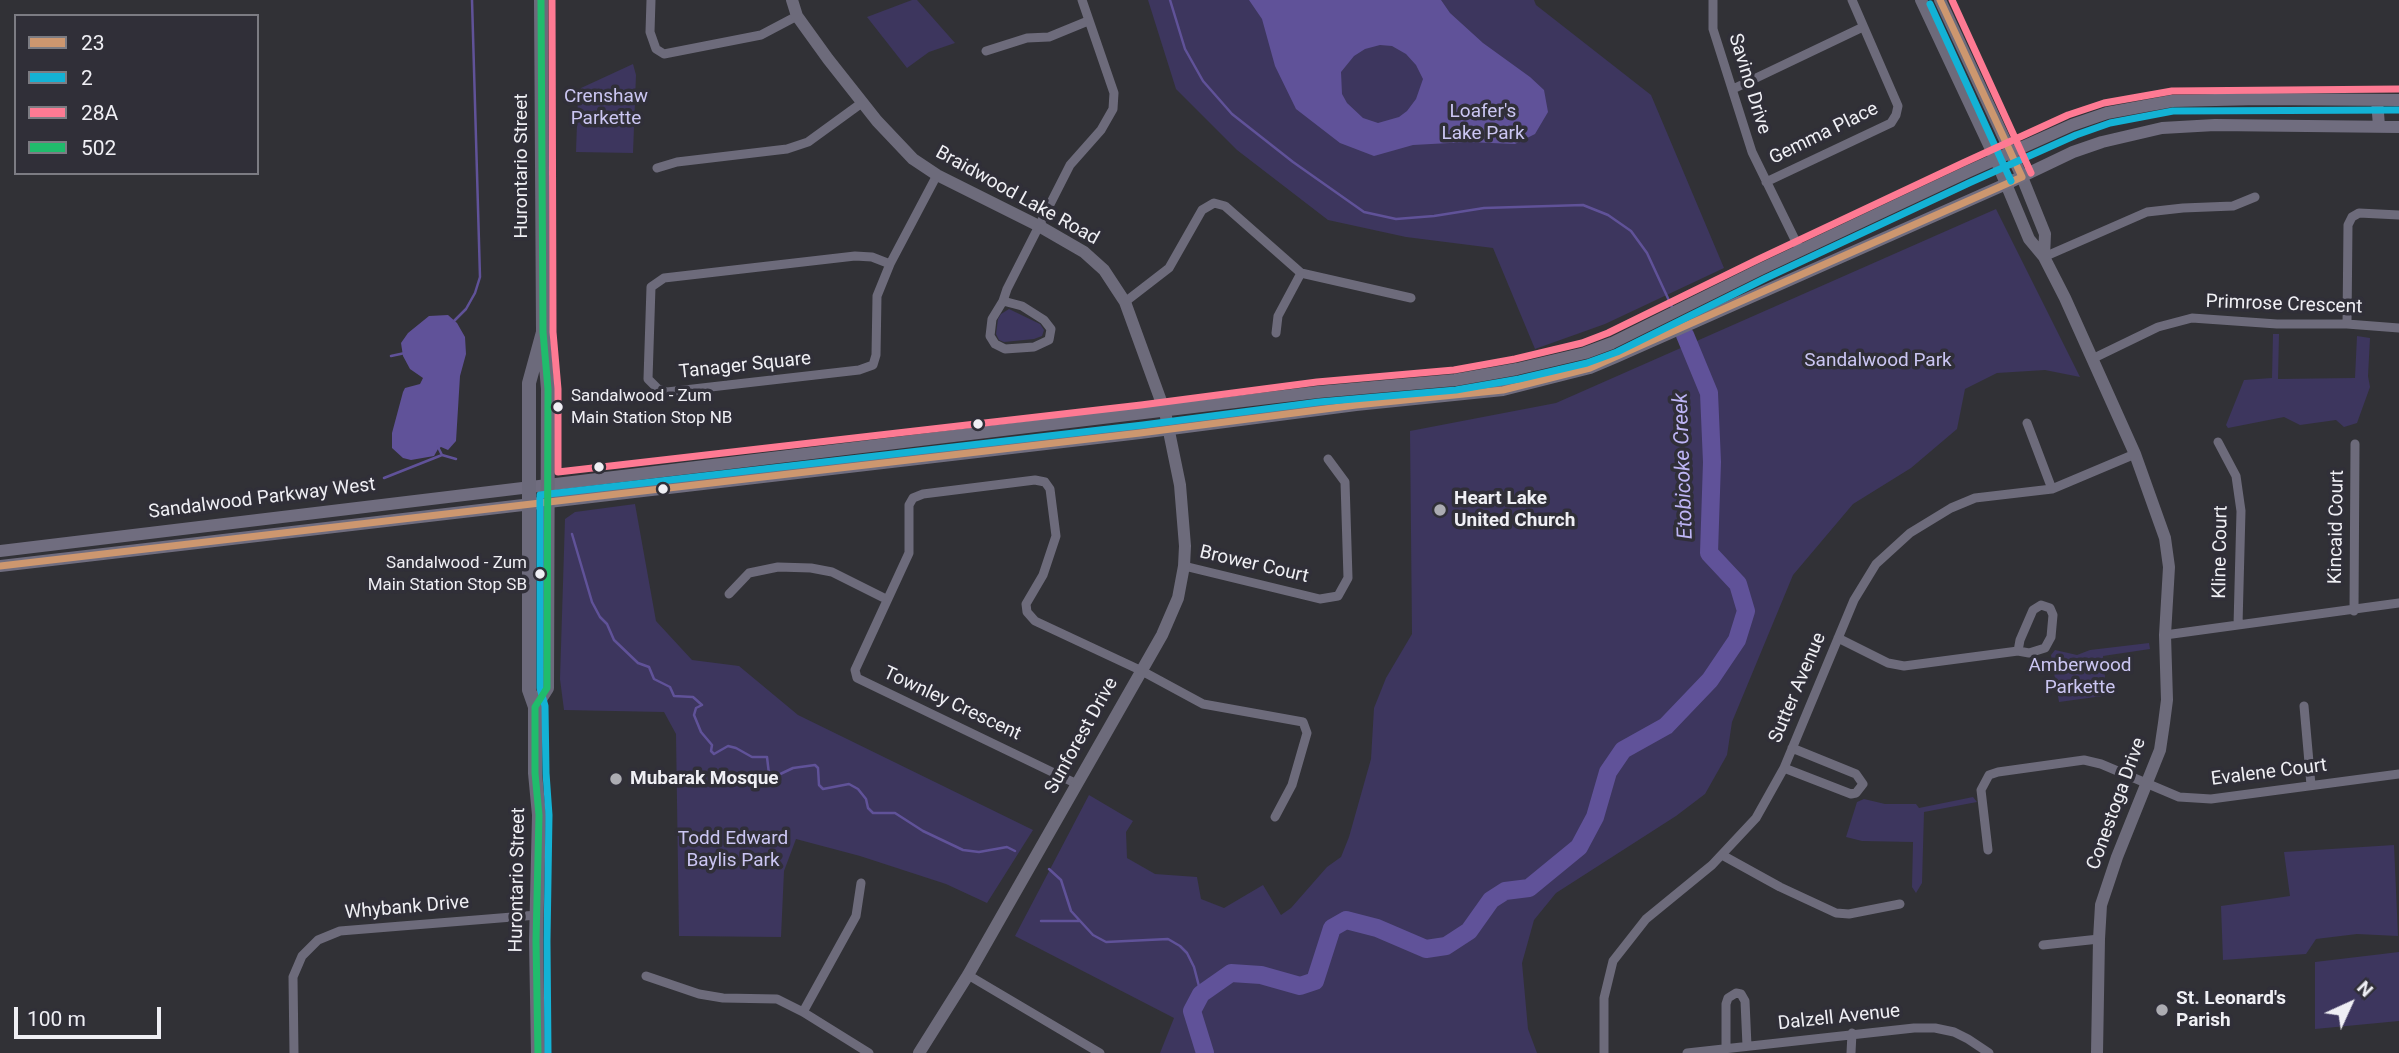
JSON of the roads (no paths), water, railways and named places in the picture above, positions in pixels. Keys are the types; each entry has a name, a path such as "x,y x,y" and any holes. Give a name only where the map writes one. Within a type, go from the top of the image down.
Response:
{"main road":[{"name":"Hurontario Street","path":"535,707 547,688 548,389 543,332 541,0"},
{"name":"Sandalwood Parkway West","path":"0,551 1318,392 1455,380 1517,369 1585,353 1612,343 1800,250 2072,125 2107,113 2172,100 2399,100"},
{"path":"2377,100 2379,126"},
{"name":"Sandalwood Parkway West","path":"0,566 1356,405 1503,390 1590,368 2073,152 2102,142 2162,128 2215,125 2399,127"},
{"name":"Hurontario Street","path":"538,1053 539,815 535,773 535,707 528,690 529,383 543,332"}],"street":[{"path":"650,0 650,32 656,49 664,54 744,40 761,35 797,16"},
{"name":"Braidwood Lake Road","path":"792,0 797,16 863,102 913,159 937,175 1039,226 1084,252 1104,270 1125,302 1165,412"},
{"path":"1003,301 1022,306 1044,320 1051,329 1049,340 1034,347 1005,349 995,344 990,336 992,319 1070,165 1101,130 1113,109 1114,93 1082,0"},
{"name":"Savino Drive","path":"1713,0 1713,29 1752,152 1800,250"},
{"name":"Gemma Place","path":"1766,182 1891,123 1896,115 1898,106 1852,0"},
{"name":"Conestoga Drive","path":"1921,0 1996,160 2029,239 2044,257 2066,298 2135,454 2165,538 2169,567 2165,635 2167,700 2164,723 2160,750 2101,905 2097,1053"},
{"name":"Conestoga Drive","path":"1940,0 2022,177 2045,234 2044,257"},
{"path":"986,51 1027,38 1049,37 1088,21"},
{"path":"1733,89 1863,27"},
{"path":"1944,49 1959,43"},
{"path":"657,168 677,162 787,149 808,142 863,102"},
{"name":"Tanager Square","path":"890,264 872,257 855,256 664,278 651,286 648,379 658,389 667,392 859,370 873,365 877,343 877,296 890,264 937,175"},
{"path":"2044,257 2147,212 2234,206 2255,197"},
{"path":"1125,302 1169,268 1202,210 1214,203 1225,206 1301,273 1411,298"},
{"path":"2347,324 2348,225 2352,216 2399,215"},
{"path":"1276,333 1278,316 1301,273"},
{"name":"Primrose Crescent","path":"2092,359 2158,327 2192,318 2399,328"},
{"name":"Sunforest Drive","path":"919,1053 968,975 1142,671 1178,598 1185,546 1180,485 1165,412"},
{"path":"2027,423 2052,489"},
{"name":"Kline Court","path":"2218,442 2236,476 2241,510 2238,625"},
{"name":"Kincaid Court","path":"2354,611 2355,444"},
{"name":"Sutter Avenue","path":"1604,1053 1604,998 1613,961 1646,919 1722,855 1756,818 1784,768 1866,578 1881,559 1910,533 1951,508 1975,498 2052,489 2135,454"},
{"name":"Brower Court","path":"1184,566 1320,599 1338,596 1348,578 1345,482 1328,459"},
{"name":"Townley Crescent","path":"1077,783 857,678 855,670 909,553 909,505 913,498 923,494 1035,480 1045,482 1050,489 1056,536 1043,575 1026,604 1027,612 1035,621 1142,671"},
{"path":"729,594 749,573 778,567 811,568 832,572 886,599"},
{"path":"2165,635 2399,603"},
{"path":"1838,638 1888,663 1904,666 2018,651 2029,653 2045,648 2051,637 2053,615 2050,608 2041,605 2033,610 2018,651"},
{"path":"1142,671 1203,704 1303,722 1307,733 1292,785 1275,817"},
{"path":"2304,706 2311,785"},
{"path":"1784,768 1851,794 1856,793 1863,784 1856,775 1792,748"},
{"name":"Evalene Court","path":"1988,850 1981,790 1989,775 2084,760 2101,764 2179,797 2211,799 2399,774"},
{"path":"1722,855 1780,887 1836,913 1849,914 1900,904"},
{"path":"803,1012 856,916 861,883"},
{"name":"Whybank Drive","path":"294,1053 293,977 302,956 318,940 340,931 537,915"},
{"path":"2043,945 2099,939"},
{"path":"968,975 1100,1053"},
{"path":"646,976 699,994 723,998 776,999 803,1012 869,1053"},
{"path":"1726,1049 1726,1004 1728,998 1736,993 1741,994 1745,1001 1747,1046"},
{"name":"Dalzell Avenue","path":"1687,1053 1852,1033 1935,1028 1968,1039 1987,1053"},
{"path":"1851,1053 1852,1033"}],"waterway":[{"path":"454,321 466,309 480,277 472,0"},
{"name":"Etobicoke Creek","path":"1170,0 1185,49 1203,81 1232,114 1293,162 1364,212 1396,219 1484,208 1583,205 1608,215 1631,231 1647,253 1672,307"},
{"name":"Etobicoke Creek","path":"1205,1053 1192,1011 1201,994 1231,973 1261,975 1300,986 1315,981 1332,928 1346,920 1377,928 1426,949 1446,946 1469,931 1491,900 1505,891 1529,888 1579,847 1595,817 1608,772 1623,750 1666,726 1710,680 1737,640 1746,611 1738,584 1709,553 1712,462 1709,393 1685,335"},
{"path":"391,356 405,353"},
{"path":"438,447 442,455 456,459"},
{"path":"384,478 442,455"},
{"path":"572,534 592,602 614,640 638,663 649,667 654,679 670,687 674,696 693,697 702,705 696,708 694,715 701,732 712,745 711,751 714,754 728,746 752,757 767,757 769,774 774,777 793,768 815,765 818,768 819,785 823,789 849,784 858,789 873,813 895,813 923,831 963,850 979,852 1007,847 1015,851"},
{"path":"1049,869 1061,880 1071,911 1093,935 1106,942 1168,939 1180,946 1194,967 1201,994"},
{"path":"1041,921 1079,921"}],"place":[{"name":"Sandalwood - Zum Main Station Stop NB","path":"558,407"},
{"name":"Heart Lake United Church","path":"1440,510"},
{"name":"Sandalwood - Zum Main Station Stop SB","path":"540,574"},
{"name":"Mubarak Mosque","path":"616,779"},
{"name":"St. Leonard's Parish","path":"2162,1010"}],"park label":[{"name":"Crenshaw Parkette","path":"606,108"},
{"name":"Loafer's Lake Park","path":"1483,123"},
{"name":"Sandalwood Park","path":"1878,361"},
{"name":"Amberwood Parkette","path":"2080,677"},
{"name":"Todd Edward Baylis Park","path":"733,850"}]}
